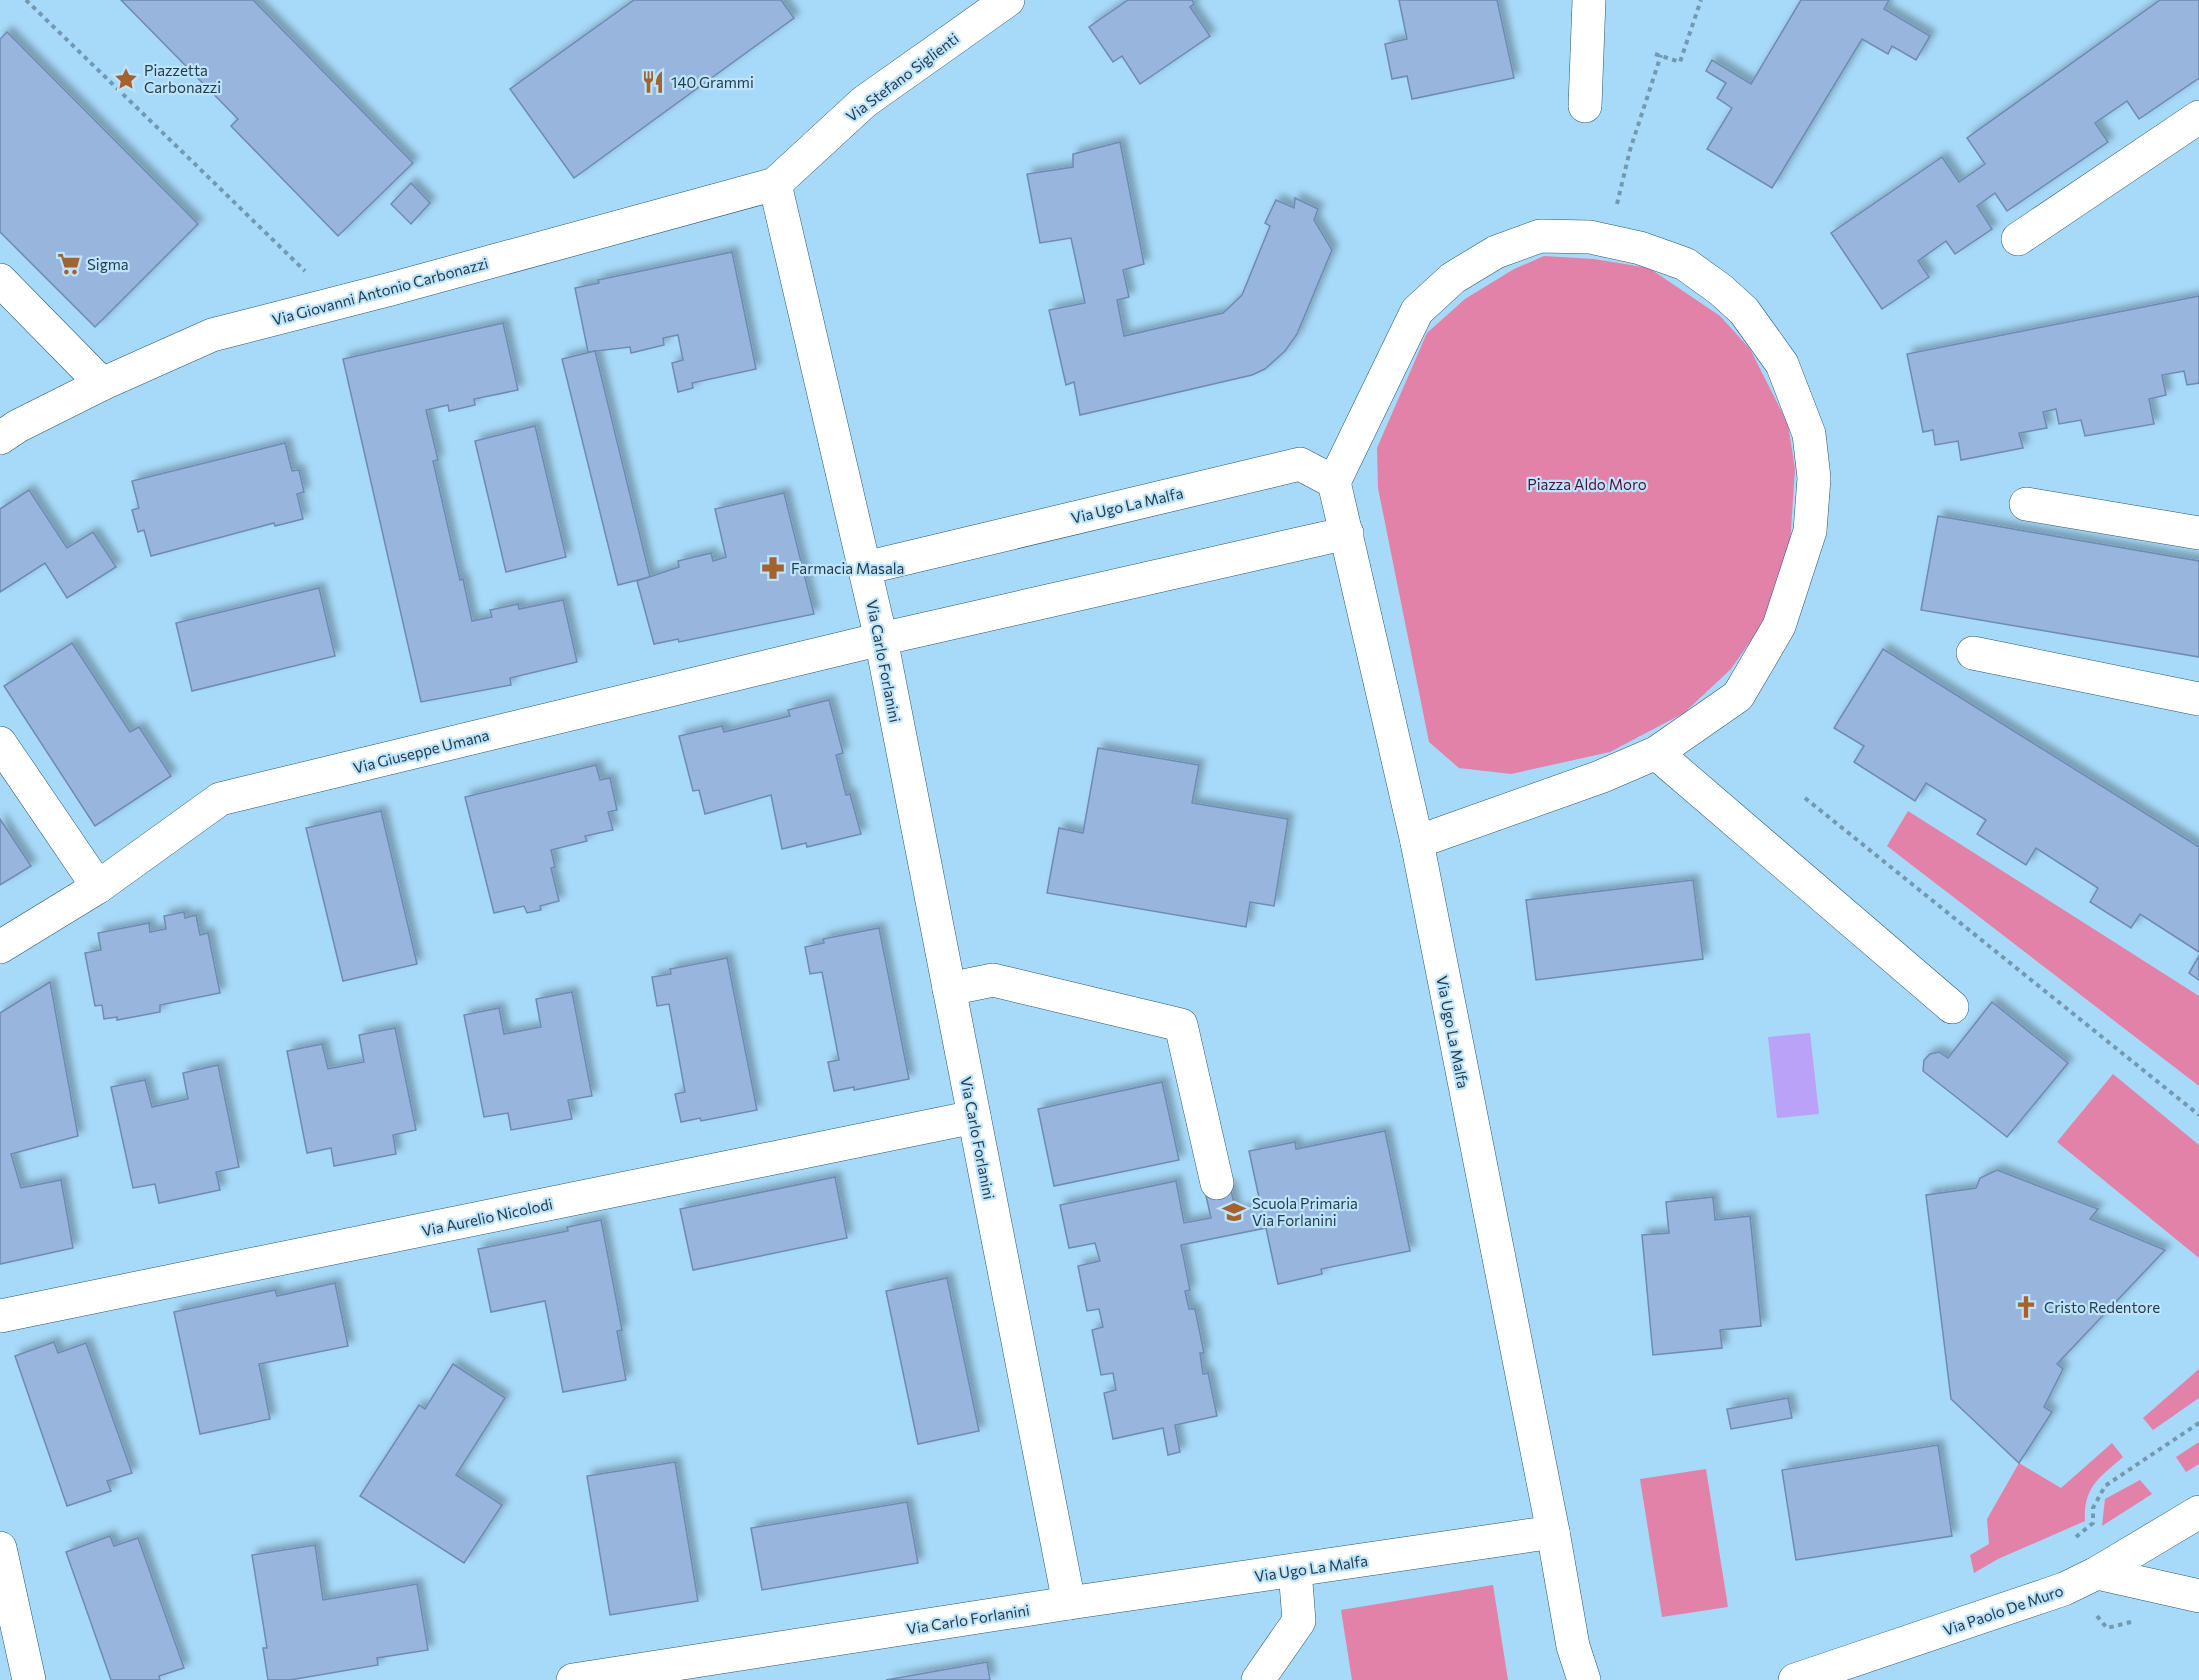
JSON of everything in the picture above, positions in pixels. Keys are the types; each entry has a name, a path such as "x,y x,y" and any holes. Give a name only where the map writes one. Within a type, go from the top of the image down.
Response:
{"street":[{"name":"Via Stefano Siglienti","path":"775,184 864,102 1008,0"},
{"path":"1585,106 1589,0"},
{"path":"2018,239 2199,117"},
{"name":"Via Giovanni Antonio Carbonazzi","path":"6,423 102,384 212,335 775,184"},
{"name":"Via Carlo Forlanini","path":"573,1680 1069,1603 881,639 775,184"},
{"path":"1334,482 1417,311 1453,278 1496,252 1540,236 1590,237 1640,248 1685,264 1721,290 1744,311 1782,364 1809,434 1814,478 1810,531 1779,626 1738,696 1656,753 1600,777 1417,842"},
{"path":"0,280 102,384"},
{"name":"Via Ugo La Malfa","path":"865,568 1300,464 1334,482 1417,842 1553,1532 1573,1646 1584,1680"},
{"path":"2026,504 2199,533"},
{"path":"881,639 1347,533"},
{"name":"Via Giuseppe Umana","path":"0,947 98,887 220,799 881,639"},
{"path":"1973,653 2199,699"},
{"path":"0,743 98,887"},
{"path":"1656,753 1952,1007"},
{"path":"949,989 993,980 1181,1025 1217,1183"},
{"name":"Via Aurelio Nicolodi","path":"0,1316 974,1117"},
{"name":"Via Paolo De Muro","path":"1795,1680 2064,1589 2097,1573 2199,1512"},
{"name":"Via Ugo La Malfa","path":"1069,1603 1553,1532"},
{"path":"0,1548 29,1680"},
{"path":"1258,1680 1299,1621 1295,1570"},
{"path":"2097,1573 2199,1596"}],"path":[{"path":"26,0 337,303"},
{"path":"1609,241 1630,150 1658,55 1680,62 1701,0"},
{"path":"1806,798 2199,1115"},
{"path":"2072,1541 2093,1523 2093,1508 2105,1486 2199,1423"}],"green space":[{"name":"Piazza Aldo Moro","path":"1544,256 1594,259 1649,268 1720,316 1750,349 1788,424 1795,469 1790,545 1765,620 1731,669 1684,713 1610,752 1511,774 1459,768 1429,742 1378,488 1377,448 1427,333 1465,299 1514,269"},
{"path":"1908,811 2199,996 2199,1086 1887,846"},
{"path":"2113,1074 2199,1145 2199,1258 2057,1142"},
{"path":"2199,1369 2199,1398 2153,1430 2143,1418"},
{"path":"2199,1442 2199,1464 2186,1472 2176,1457"},
{"path":"2112,1443 2123,1457 2100,1477 2090,1491 2085,1509 2085,1521 1998,1559 1974,1573 1970,1555 1989,1544 1987,1519 2019,1463 2061,1488"},
{"path":"1706,1469 1728,1607 1662,1617 1640,1479"},
{"path":"2140,1480 2152,1494 2102,1526 2105,1499"},
{"path":"1493,1585 1508,1680 1352,1680 1341,1610"}],"shaded area":[{"path":"1810,1033 1819,1114 1777,1118 1768,1037"}],"building":[{"path":"121,0 253,0 413,163 338,236 231,126 238,119"},
{"path":"634,0 781,0 794,18 574,178 510,89"},
{"path":"1128,0 1192,0 1194,4 1190,7 1210,36 1140,84 1122,56 1113,62 1089,27"},
{"path":"1399,0 1497,0 1514,78 1412,99 1407,76 1392,79 1385,44 1407,39"},
{"path":"1801,0 1889,0 1884,9 1930,36 1916,60 1892,46 1888,54 1862,39 1772,188 1707,149 1732,108 1717,98 1726,83 1706,71 1712,60 1751,84"},
{"path":"2160,0 2199,0 2199,78 2139,119 2127,101 2095,123 2108,142 2007,211 1995,193 1977,206 1992,229 1955,254 1946,241 1918,261 1929,277 1882,309 1831,233 1942,157 1959,182 1985,164 1967,138"},
{"path":"7,32 198,224 95,327 0,232 0,39"},
{"path":"1120,142 1144,264 1123,270 1129,297 1117,300 1124,336 1223,313 1242,295 1270,226 1265,223 1276,200 1294,208 1295,198 1318,209 1314,220 1332,250 1297,334 1285,351 1265,369 1252,375 1080,415 1074,382 1066,385 1049,310 1085,303 1071,238 1040,243 1027,174 1073,167 1073,154"},
{"path":"411,183 430,203 411,224 391,204"},
{"path":"732,252 756,369 692,383 693,388 678,392 672,363 683,360 678,335 663,338 664,345 631,353 630,347 588,352 575,288 599,283 598,280"},
{"path":"2199,296 2199,383 2187,385 2184,371 2162,375 2166,395 2149,399 2154,424 2085,436 2081,420 2059,424 2056,409 2043,412 2047,428 2019,433 2023,448 1961,460 1958,441 1935,445 1933,430 1923,432 1907,354"},
{"path":"503,323 518,390 474,399 475,405 449,411 448,405 426,410 438,460 433,461 460,580 463,579 472,621 492,617 490,610 518,604 519,609 563,600 577,662 510,678 511,685 421,702 343,359"},
{"path":"595,351 650,577 618,585 562,359"},
{"path":"535,426 566,557 506,572 475,441"},
{"path":"285,443 292,471 299,470 304,492 297,494 303,519 275,526 274,523 151,556 144,530 138,532 132,510 139,508 132,481"},
{"path":"29,490 67,548 93,532 116,567 67,598 45,563 0,592 0,509"},
{"path":"784,493 814,614 679,642 678,639 654,644 637,581 679,567 678,561 711,553 713,561 726,557 715,509"},
{"path":"1938,516 2199,561 2199,657 1921,610"},
{"path":"319,588 335,656 192,691 176,623"},
{"path":"72,643 130,732 139,727 171,776 95,826 4,686"},
{"path":"1883,649 2199,847 2199,952 2140,914 2131,928 2090,902 2098,888 2036,848 2026,865 1977,834 1986,820 1926,783 1915,801 1854,762 1864,746 1834,728"},
{"path":"829,700 843,753 836,755 846,795 850,794 861,834 807,847 806,843 782,849 771,795 705,814 699,790 693,791 679,736 722,726 724,732 790,716 788,710"},
{"path":"1098,748 1199,765 1192,803 1288,819 1274,906 1250,902 1246,927 1047,893 1059,828 1083,833"},
{"path":"596,765 600,780 610,778 617,810 608,812 613,830 585,836 587,841 551,850 555,867 551,868 559,901 540,906 541,910 527,913 524,906 494,913 465,797"},
{"path":"381,811 417,964 343,981 306,828"},
{"path":"0,819 31,866 0,885"},
{"path":"1693,880 1703,959 1536,980 1526,900"},
{"path":"184,912 185,918 196,915 200,935 208,933 220,993 160,1005 160,1012 117,1020 117,1017 104,1019 102,1005 95,1006 85,953 101,950 98,933 149,923 150,932 166,929 164,916"},
{"path":"879,928 909,1079 854,1090 854,1087 834,1091 828,1062 839,1060 822,972 810,974 805,947 824,943 823,939"},
{"path":"2199,956 2199,980 2189,973"},
{"path":"727,958 757,1110 701,1121 700,1118 681,1122 675,1094 685,1092 669,1004 657,1006 652,977 671,974 670,969"},
{"path":"50,982 78,1136 11,1154 21,1188 61,1180 73,1248 0,1264 0,1013"},
{"path":"572,992 592,1096 568,1100 572,1119 511,1130 508,1113 484,1117 464,1015 499,1008 504,1034 541,1027 536,999"},
{"path":"1992,1002 2068,1063 2007,1137 1923,1071 1924,1060 1930,1054 1939,1052 1948,1058"},
{"path":"395,1028 416,1130 393,1135 396,1154 334,1166 331,1148 307,1153 287,1051 322,1044 328,1069 364,1062 359,1035"},
{"path":"218,1065 239,1167 216,1172 220,1190 159,1203 155,1184 133,1188 111,1087 145,1080 152,1107 188,1099 183,1073"},
{"path":"1162,1082 1179,1160 1054,1186 1038,1109"},
{"path":"1385,1131 1410,1251 1321,1269 1322,1274 1278,1284 1266,1228 1181,1245 1190,1290 1185,1291 1189,1309 1195,1309 1204,1353 1200,1353 1203,1374 1208,1373 1217,1416 1175,1425 1180,1452 1168,1455 1163,1428 1113,1439 1104,1393 1116,1390 1113,1373 1101,1375 1092,1330 1103,1327 1099,1309 1087,1311 1078,1266 1100,1261 1095,1243 1069,1248 1060,1205 1176,1181 1184,1223 1211,1218 1205,1191 1230,1186 1236,1212 1261,1207 1249,1151 1295,1142 1296,1149"},
{"name":"Cristo Redentore","path":"1997,1170 2098,1209 2090,1219 2165,1250 2057,1364 2063,1369 2044,1407 2052,1412 2019,1463 1951,1399 1926,1195 1976,1188 1980,1178"},
{"path":"835,1177 847,1238 693,1270 680,1209"},
{"path":"1713,1197 1715,1220 1750,1216 1761,1326 1720,1330 1722,1348 1653,1355 1642,1235 1669,1233 1666,1202"},
{"path":"601,1220 622,1330 617,1331 626,1380 563,1392 545,1301 491,1312 478,1249 568,1231 567,1227"},
{"path":"947,1278 979,1431 918,1444 886,1291"},
{"path":"335,1283 348,1346 259,1364 270,1419 200,1434 174,1312 275,1290 277,1296"},
{"path":"54,1342 58,1353 86,1343 132,1473 107,1481 111,1491 67,1506 15,1356"},
{"path":"453,1364 505,1398 456,1475 502,1505 464,1563 360,1496 419,1405 425,1409"},
{"path":"1788,1398 1792,1418 1731,1429 1727,1409"},
{"path":"1938,1445 1952,1536 1796,1560 1782,1470"},
{"path":"675,1462 698,1601 610,1615 587,1476"},
{"path":"907,1502 918,1563 762,1590 751,1528"},
{"path":"110,1536 114,1546 138,1538 184,1668 159,1676 160,1680 111,1680 66,1552"},
{"path":"315,1545 323,1600 417,1584 428,1650 377,1658 378,1665 290,1680 268,1680 263,1648 267,1648 252,1555"},
{"path":"987,1662 990,1680 886,1680"}],"place":[{"name":"Piazzetta Carbonazzi","path":"126,79"},
{"name":"140 Grammi","path":"653,82"},
{"name":"Sigma","path":"69,264"},
{"name":"Farmacia Masala","path":"773,568"},
{"name":"Scuola Primaria Via Forlanini","path":"1234,1212"},
{"name":"Cristo Redentore","path":"2026,1307"}]}
